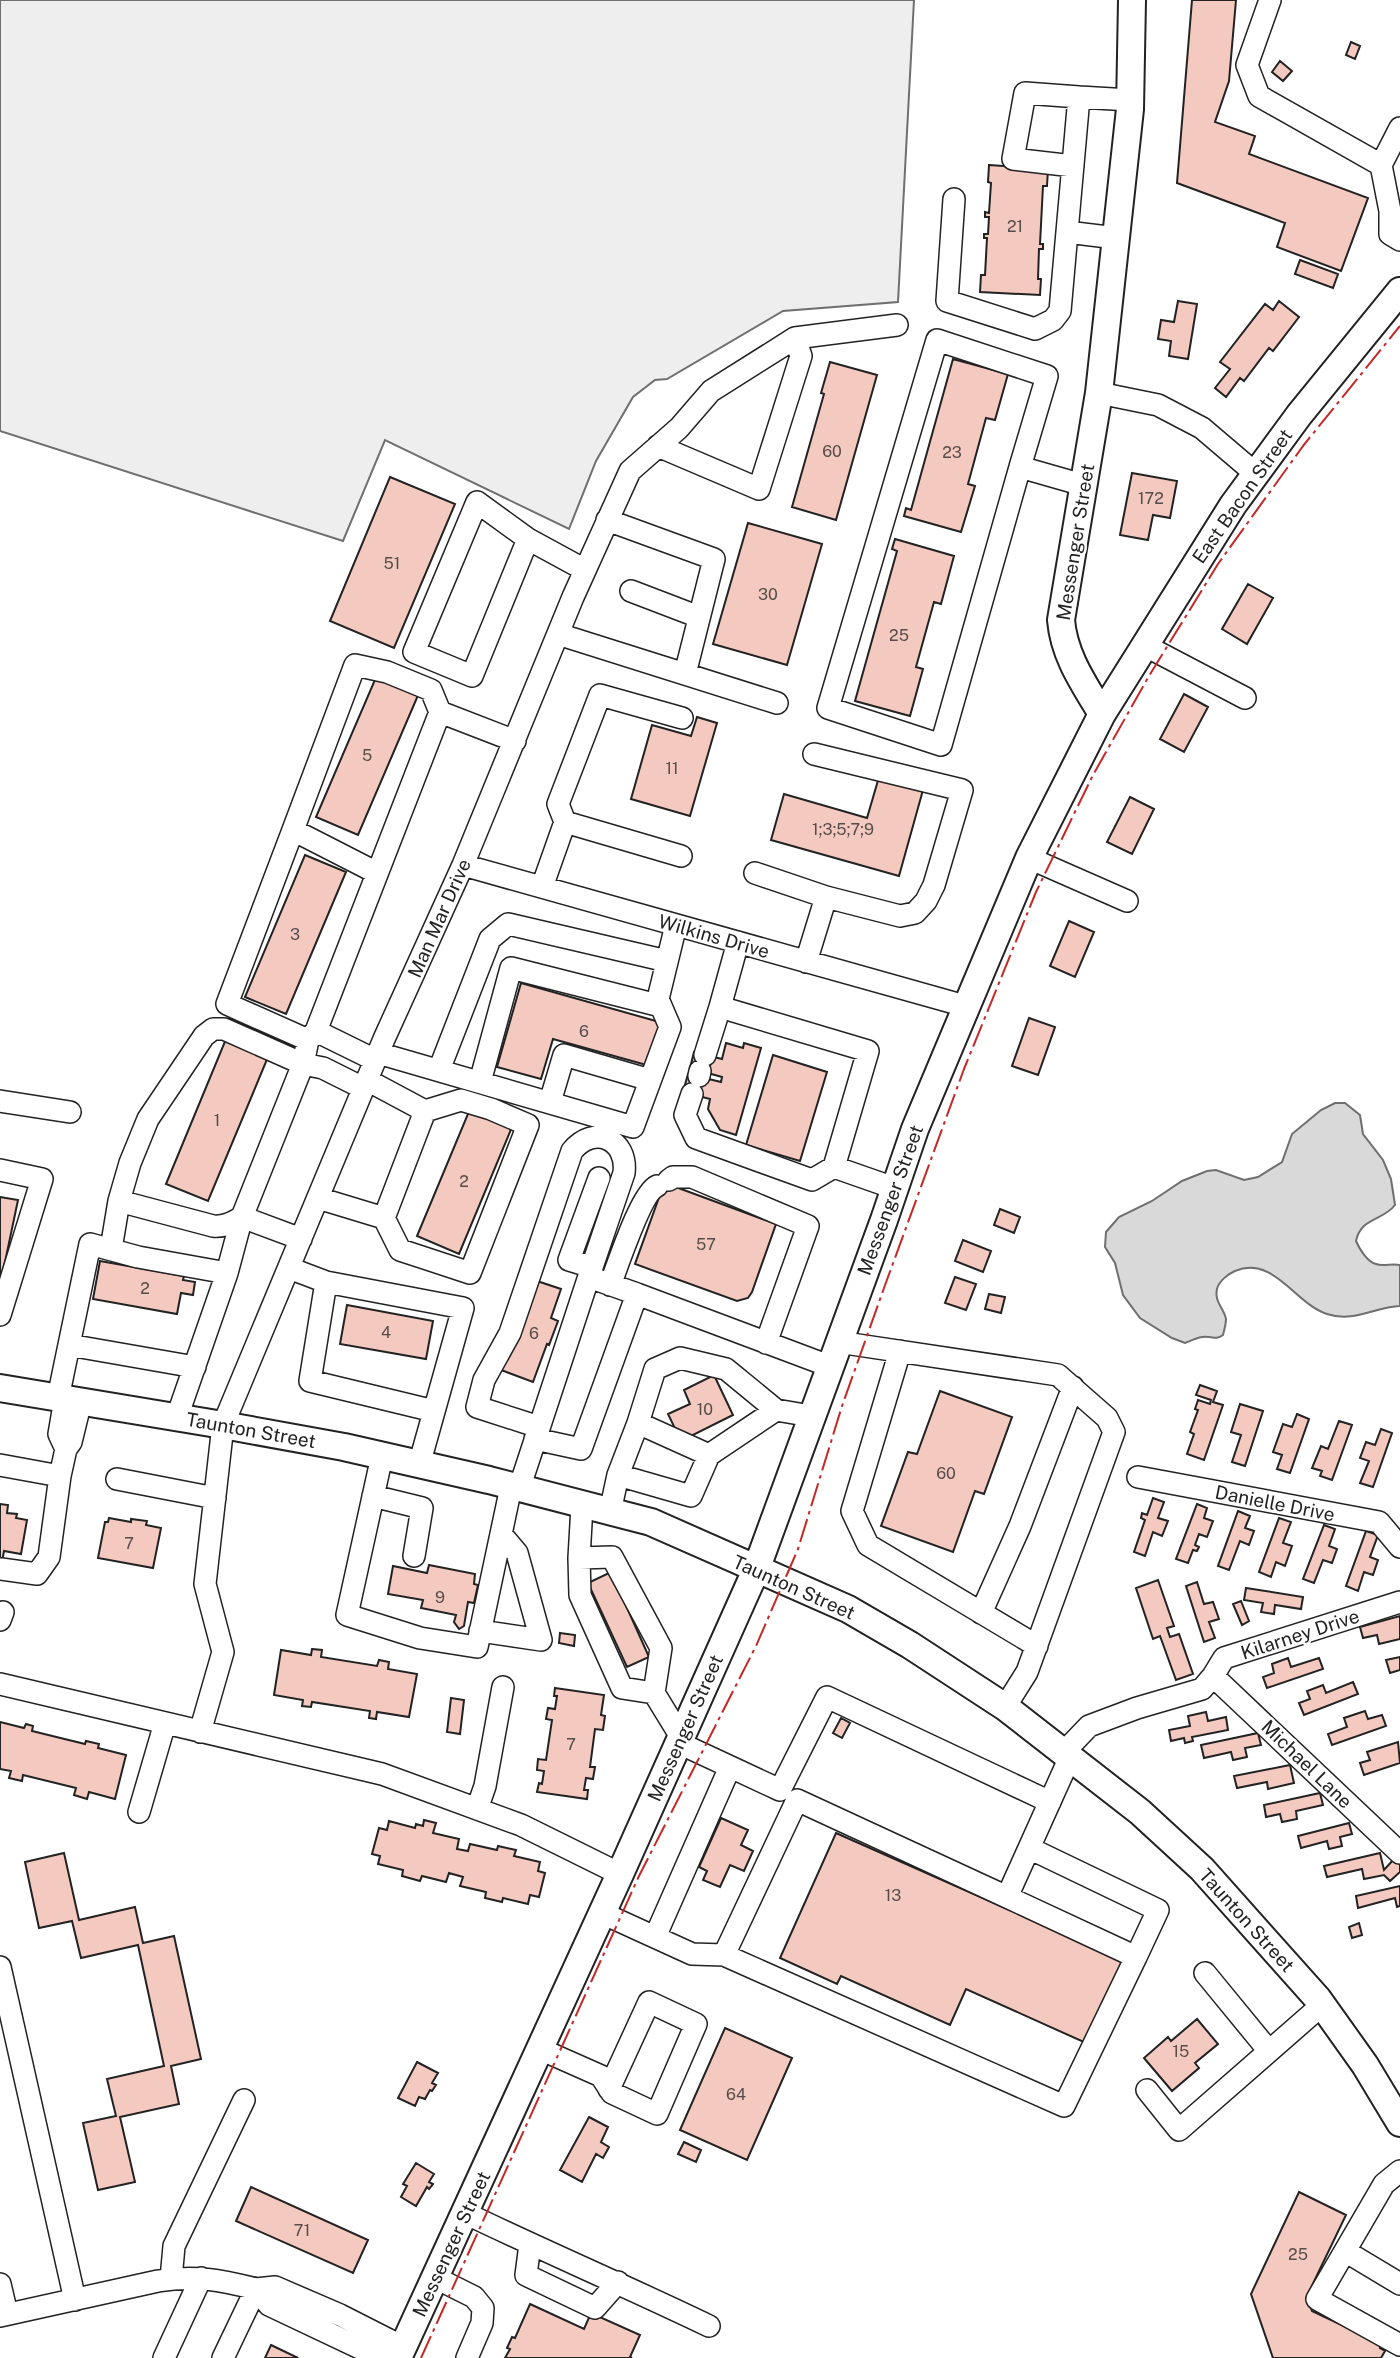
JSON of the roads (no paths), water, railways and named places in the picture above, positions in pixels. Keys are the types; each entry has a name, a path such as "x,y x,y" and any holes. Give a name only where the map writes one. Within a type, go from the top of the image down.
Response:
{"main road":[{"name":"Messenger Street","path":"394,2354 436,2278 756,1570 915,1129 1029,858 1102,714 1068,653 1060,620 1099,393 1130,100 1132,0"},
{"name":"East Bacon Street","path":"1102,714 1233,505 1299,415 1400,291"},
{"name":"Taunton Street","path":"0,1388 223,1425 382,1456 651,1522 848,1609 910,1645 1005,1707 1140,1812 1202,1869 1322,2005 1365,2065 1400,2123"}],"street":[{"path":"1270,0 1247,65 1259,96 1381,165"},
{"path":"1073,166 1013,159 1025,93 1130,100"},
{"path":"954,199 947,301 1035,329 1053,320 1060,312 1079,97"},
{"path":"1400,128 1381,165 1390,211 1390,234 1400,240"},
{"path":"1067,232 1116,238"},
{"path":"658,446 759,489 801,356 794,338 897,324"},
{"name":"Man Mar Drive","path":"200,1732 223,1652 205,1584 223,1425 365,1084 463,865 585,569 630,471 679,428 711,391 794,338"},
{"path":"937,340 1047,376 1020,467 940,745 828,708 937,340"},
{"path":"1099,393 1158,405 1202,428 1256,474"},
{"path":"1020,467 1083,485"},
{"path":"528,539 472,676 414,652 477,502 528,539 585,569"},
{"path":"607,520 714,559 685,674"},
{"path":"631,591 699,617"},
{"path":"558,634 778,703"},
{"path":"1144,645 1245,698"},
{"path":"177,1417 227,1273 242,1217 303,1065 312,1035 440,712 431,690 387,672 355,666 227,1004 312,1035 377,1056 439,1070 633,1127 670,1027 658,999 676,925"},
{"path":"542,887 565,822 558,804 600,695 682,718"},
{"path":"440,712 514,741"},
{"path":"755,873 826,897 900,916 915,913 926,901 934,885 962,790 814,754"},
{"path":"565,822 681,856"},
{"path":"293,830 377,873"},
{"path":"1029,858 1127,901"},
{"name":"Wilkins Drive","path":"463,865 965,1006"},
{"path":"806,962 826,897"},
{"path":"439,1070 491,939 508,924 667,961"},
{"path":"720,1007 868,1051 834,1167 812,1180 696,1138 685,1115 738,942"},
{"path":"480,1082 511,968 661,1006"},
{"path":"111,1249 119,1201 130,1163 148,1119 196,1045 213,1029 224,1029 303,1065 323,1068 425,1111 461,1100 528,1125 470,1273 400,1250 384,1218 318,1198"},
{"path":"550,1102 564,1055 650,1080"},
{"path":"0,1101 70,1112"},
{"path":"384,1218 425,1111"},
{"path":"382,1456 347,1615 420,1638 477,1647 501,1534 515,1488 537,1433 624,1173 625,1164 619,1147 604,1138 595,1137 578,1144 572,1151 510,1333 484,1380 477,1407 537,1433 581,1449 636,1294"},
{"path":"834,1167 894,1188"},
{"path":"0,1170 42,1179 0,1315"},
{"path":"610,1284 651,1189 673,1177 692,1177 808,1226 766,1343"},
{"path":"599,1178 569,1260 610,1284 766,1343 834,1354 900,1351 1059,1375 1107,1419 1114,1432 1027,1672 1005,1707"},
{"path":"119,1201 213,1226 221,1227 242,1217 301,1239"},
{"path":"1,1569 37,1574 49,1557 60,1476 66,1448 71,1442 68,1399 69,1345 90,1244 138,1257 227,1273"},
{"path":"289,1268 326,1282 463,1308 419,1465"},
{"path":"326,1282 310,1381 434,1411"},
{"path":"69,1345 195,1367"},
{"path":"900,1351 852,1511 868,1545 1037,1646"},
{"path":"610,1512 618,1475 655,1369 680,1358 726,1369 776,1410 811,1416"},
{"path":"981,1613 1020,1527 1073,1387"},
{"path":"618,1475 691,1496 709,1455 776,1410"},
{"path":"638,1423 709,1455"},
{"path":"0,1465 60,1476"},
{"name":"Danielle Drive","path":"1138,1478 1379,1522 1400,1547"},
{"path":"117,1479 215,1498"},
{"path":"373,1496 422,1508 414,1556"},
{"path":"582,1506 580,1595 622,1688 654,1693"},
{"path":"480,1631 541,1640 516,1553 501,1534"},
{"path":"579,1558 612,1556 661,1648 654,1693 680,1740 730,1767 1136,1957"},
{"name":"Kilarney Drive","path":"1007,1897 1050,1802 1067,1754 1089,1726 1137,1708 1202,1689 1224,1658 1400,1602"},
{"name":"Michael Lane","path":"1213,1676 1400,1853"},
{"path":"0,1684 382,1774 520,1825 620,1874"},
{"path":"477,1809 485,1787 503,1687"},
{"path":"724,1955 827,1697 1050,1802"},
{"path":"139,1812 164,1723"},
{"path":"655,1937 730,1767"},
{"path":"602,1913 692,1954 724,1955 1064,2106 1158,1910 1029,1849"},
{"path":"0,1967 75,2300"},
{"path":"1205,1973 1269,2051"},
{"path":"540,2049 601,2076 609,2089 612,2093 657,2114 696,2024 649,2002 609,2089"},
{"path":"1147,2090 1179,2130 1322,2005"},
{"path":"171,2279 174,2246 244,2100"},
{"path":"1395,2358 1400,2347 1317,2299 1384,2184 1400,2171"},
{"path":"466,2213 709,2326"},
{"path":"530,2244 526,2274 595,2308 618,2282"},
{"path":"1345,2251 1400,2284"},
{"path":"0,2284 3,2315 184,2277 219,2280 256,2289 275,2287 340,2315 394,2354"},
{"path":"164,2358 201,2278"},
{"path":"436,2278 474,2297 483,2308 482,2323 467,2358"},
{"path":"223,2358 256,2289"}]}
